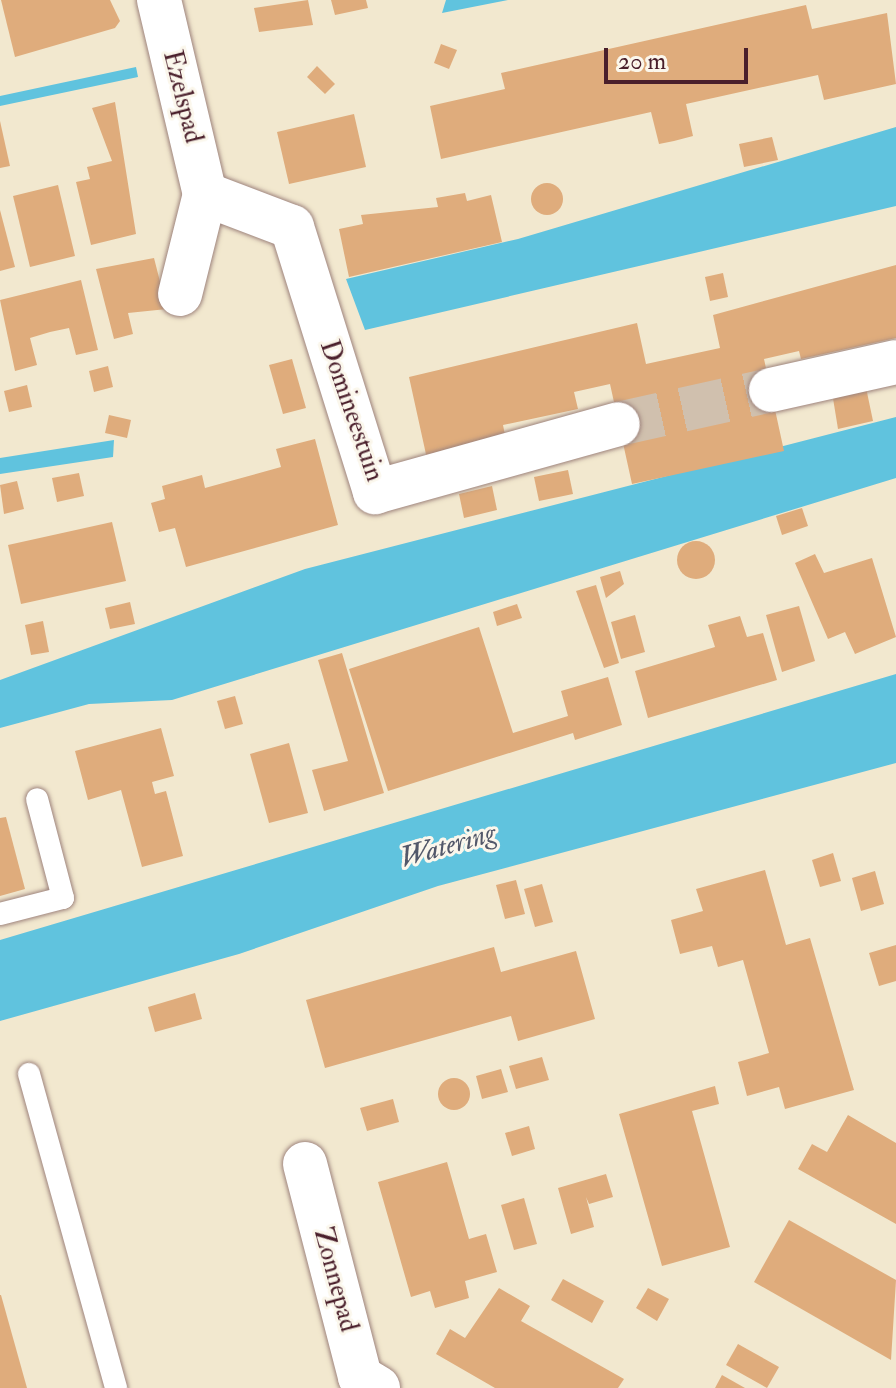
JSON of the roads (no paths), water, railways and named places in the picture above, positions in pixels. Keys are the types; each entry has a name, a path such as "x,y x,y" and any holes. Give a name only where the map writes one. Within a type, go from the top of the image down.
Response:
{"street":[{"name":"Ezelspad","path":"159,0 205,194"},
{"path":"180,294 205,194"},
{"name":"Domineestuin","path":"205,194 292,227 375,492 618,424"},
{"path":"771,390 896,362"},
{"name":"Zonnepad","path":"305,1164 360,1377 378,1388"}],"lane":[{"path":"0,914 63,898 37,799"},
{"path":"29,1074 116,1388"}],"water":[{"path":"446,0 508,0 442,13"},
{"path":"136,67 138,77 0,106 0,96"},
{"path":"896,127 896,206 365,330 346,279 518,239"},
{"path":"896,417 896,478 172,700 89,704 0,728 0,680 305,569"},
{"path":"114,440 113,457 0,474 0,458"},
{"name":"Watering","path":"896,674 896,763 438,886 239,954 0,1021 0,940"}],"tunnel":[{"path":"618,424 771,390"}]}
